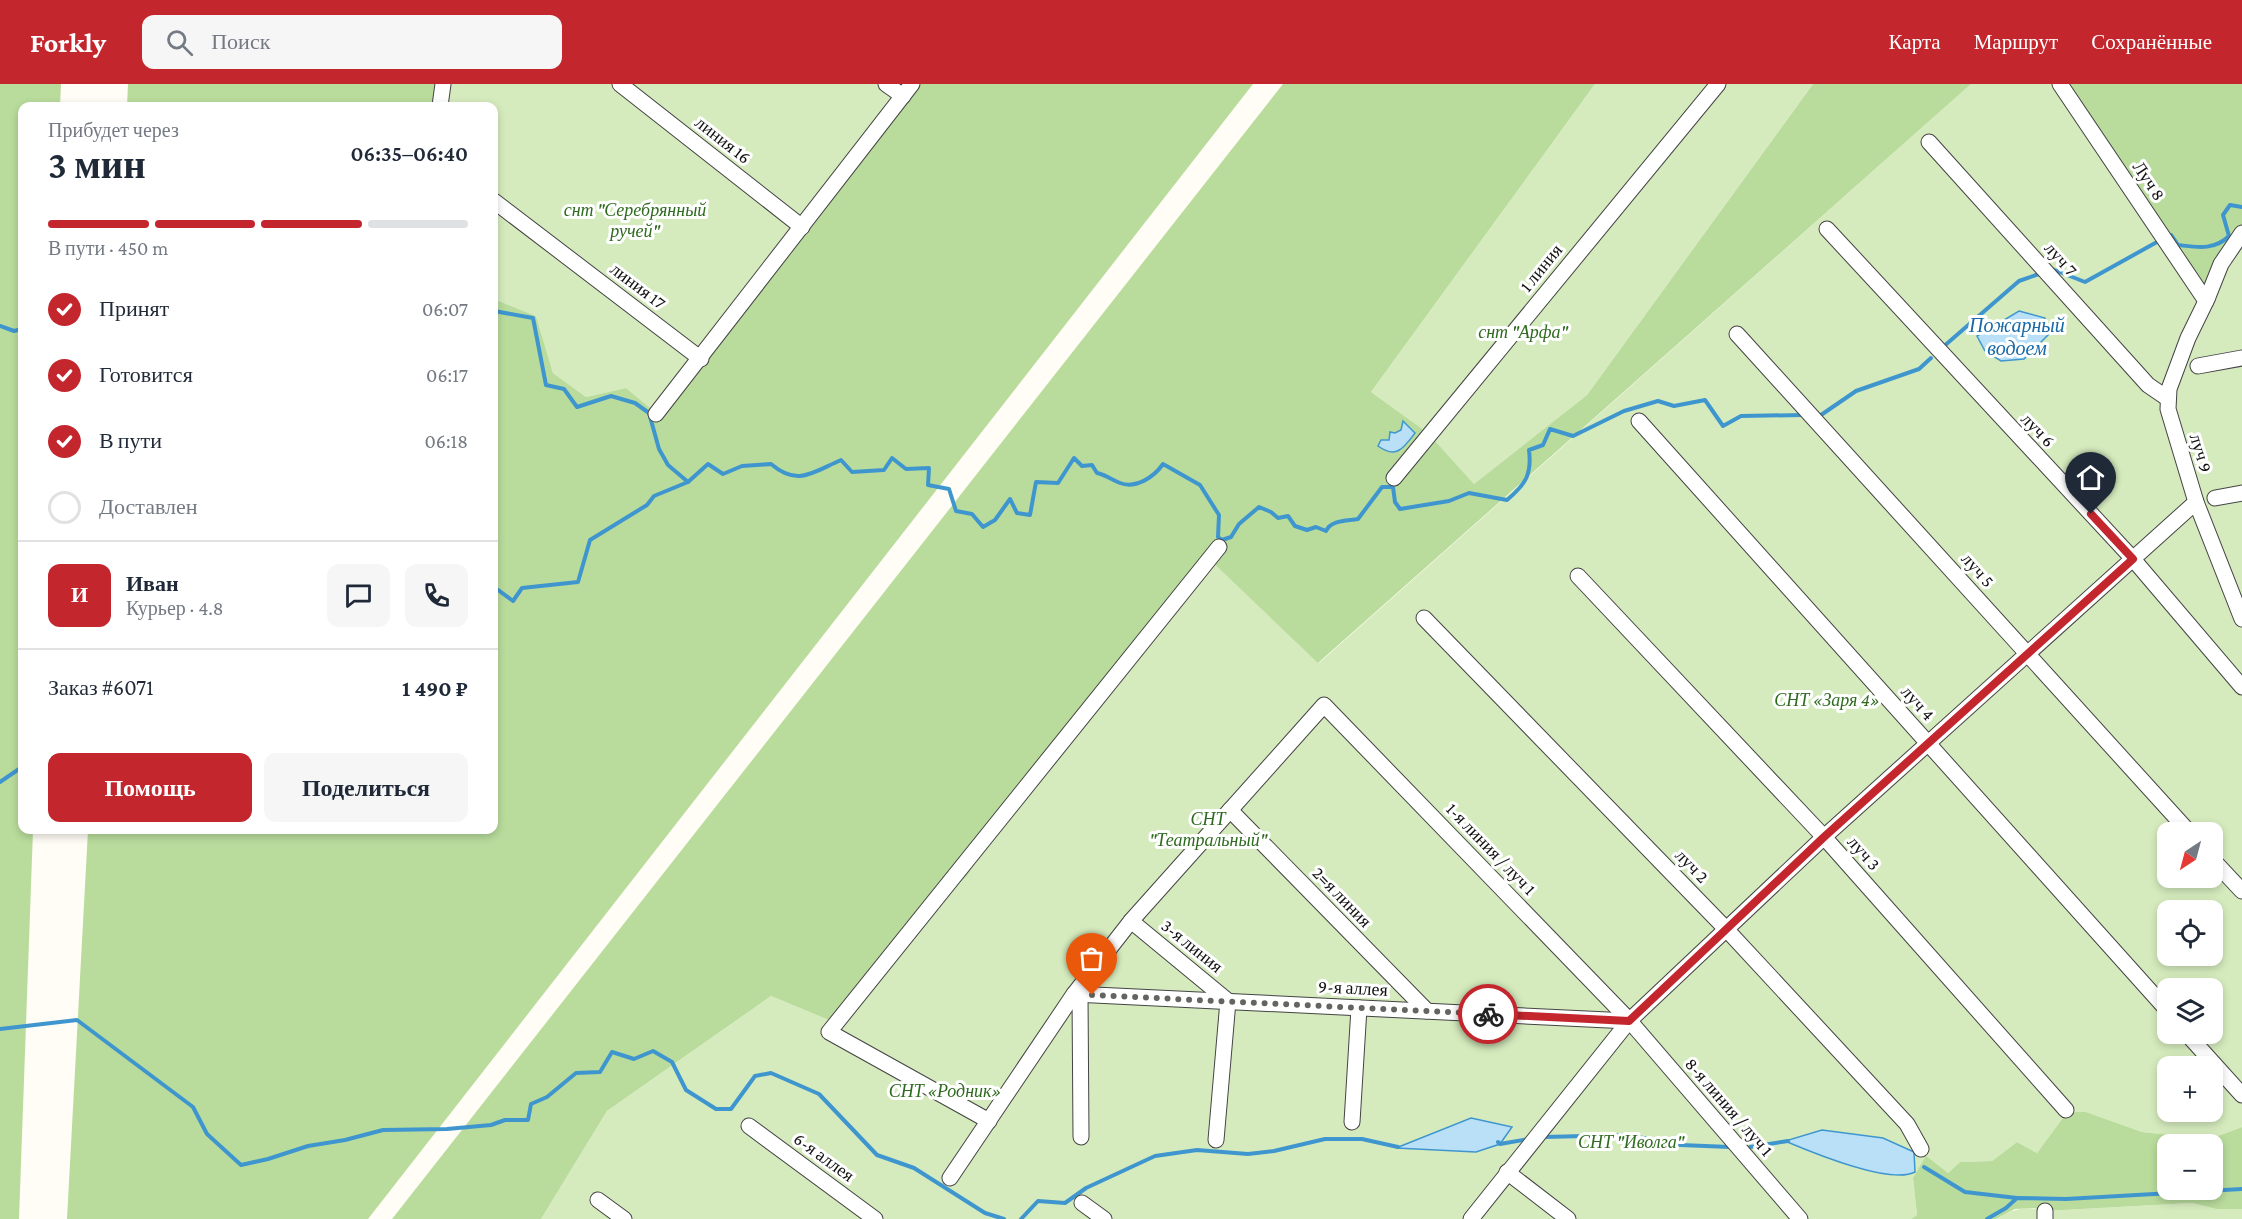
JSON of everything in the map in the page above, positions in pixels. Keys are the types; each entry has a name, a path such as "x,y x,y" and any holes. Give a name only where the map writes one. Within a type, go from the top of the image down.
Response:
{"street":[{"path":"441,102 443,84"},
{"name":"линия 16","path":"620,84 802,227"},
{"path":"656,414 908,90 886,84"},
{"name":"1 линия","path":"1394,478 1718,84"},
{"name":"Луч 8","path":"2060,84 2208,297"},
{"name":"луч 7","path":"1929,142 2148,385 2167,398"},
{"name":"линия 17","path":"498,204 701,359"},
{"name":"луч 6","path":"1827,229 2133,559 2242,687"},
{"path":"2167,398 2188,338 2221,264 2242,233"},
{"name":"луч 5","path":"1737,334 2180,822"},
{"path":"2198,366 2242,358"},
{"name":"луч 9","path":"2167,398 2168,410 2196,502 2242,619"},
{"name":"луч 4","path":"1639,421 2157,999"},
{"path":"2215,498 2242,493"},
{"path":"1471,1219 1629,1021 1824,837 2196,502"},
{"path":"989,1121 829,1032 1219,547"},
{"name":"луч 3","path":"1578,576 1824,837 2066,1110"},
{"name":"луч 2","path":"1424,618 1727,930 1907,1124 1921,1149"},
{"name":"1-я линия / луч 1","path":"1230,810 1324,705 1629,1021"},
{"path":"950,1178 1077,994 1131,921 1230,810"},
{"name":"2=я линия","path":"1230,810 1427,1011"},
{"path":"2223,870 2242,891"},
{"name":"3-я линия","path":"1131,921 1228,1001"},
{"path":"1077,994 1081,1137"},
{"name":"9-я аллея","path":"1077,994 1629,1021"},
{"path":"1216,1140 1228,1001"},
{"path":"1352,1122 1359,1008"},
{"name":"8-я линия / луч 1","path":"1629,1021 1800,1219"},
{"path":"2196,1044 2242,1095"},
{"name":"6-я аллея","path":"749,1126 875,1219"},
{"path":"1507,1172 1568,1219"},
{"path":"598,1200 624,1219"},
{"path":"1083,1203 1104,1219"}],"green space":[{"path":"0,84 61,84 60,102 18,102 18,834 33,834 19,1219 0,1219"},
{"path":"128,84 443,84 441,102 127,102"},
{"name":"снт \"Серебрянный ручей\"","path":"443,84 912,84 656,414 626,388 586,397 553,373 536,316 498,301 498,102 441,102"},
{"path":"912,84 1253,84 368,1219 67,1219 88,834 498,834 498,301 536,316 553,373 586,397 626,388 657,414"},
{"path":"1283,84 1595,84 1371,392 1428,433 1474,484 1587,395 1813,84 1971,84 1318,663 1209,559 1017,798 967,876 922,915 836,1023 771,996 607,1111 541,1219 392,1219"},
{"name":"снт \"Арфа\"","path":"1595,84 1813,84 1587,395 1474,484 1428,433 1371,392"},
{"name":"СНТ «Заря 4»","path":"1971,84 2060,84 2242,233 2242,1127 2223,1134 2161,1134 2142,1132 2086,1112 2062,1119 2037,1153 2017,1142 1992,1161 1960,1162 1948,1173 1913,1178 1917,1215 1911,1219 541,1219 607,1111 771,996 836,1023 1209,559 1319,663"},
{"path":"2060,84 2242,84 2242,233 2206,302"},
{"path":"2073,1112 2086,1112 2142,1132 2161,1134 2157,1134 2157,1200 2223,1200 2223,1134 2242,1127 2242,1209 2216,1209 2192,1203 2045,1211 2034,1208 2015,1209 1996,1219 1911,1219 1917,1215 1913,1178 1926,1156 1948,1173 1960,1162 1992,1161 2017,1142 2037,1153 2062,1119"},
{"path":"2192,1203 2216,1209 2242,1209 2242,1219 1996,1219 2014,1210 2025,1208 2045,1211"}],"water":[{"name":"Пожарный водоем","path":"2019,311 2045,318 2049,334 2024,359 2001,361 1985,351 1977,336"},
{"path":"1403,421 1415,433 1403,448 1390,452 1378,446 1381,440 1389,440 1390,432 1395,433 1401,430"},
{"path":"1471,1118 1512,1127 1500,1144 1476,1152 1396,1148"},
{"path":"1822,1130 1883,1138 1914,1152 1915,1172 1903,1175 1870,1171 1850,1166 1785,1141"}],"waterway":[{"path":"2171,235 2178,245 2205,247 2217,244 2229,236 2223,215 2230,205 2242,207"},
{"path":"2052,269 2085,282 2157,242"},
{"path":"1943,347 2019,281 2039,274"},
{"path":"498,312 533,318 546,385 564,389 577,407 611,396 635,403 649,413 659,449 668,465 688,482"},
{"path":"0,326 14,331 18,330"},
{"path":"1821,415 1856,391 1919,369 1931,358"},
{"path":"498,590 513,601 522,588 578,582 590,540 647,505 654,496 688,482 708,464 723,474 742,466 771,464 789,475 798,476 814,473 841,460 852,472 884,470 892,458 906,469 929,468 928,485 949,489 956,511 972,514 983,527 995,520 1010,499 1017,513 1030,515 1036,482 1058,483 1074,458 1082,466 1092,465 1097,473 1126,484 1144,481 1163,464 1200,485 1219,515 1218,537 1222,540 1231,537 1239,524 1259,507 1278,518 1288,516 1295,526 1307,530 1316,527 1326,531 1335,523 1358,519 1382,487 1393,487 1395,502 1400,509 1449,501 1469,493 1507,500 1519,489 1526,478 1530,466 1529,450 1543,445 1550,429 1573,436 1624,411 1658,401 1674,406 1705,400 1723,426 1741,416 1803,415"},
{"path":"0,782 18,770"},
{"path":"0,1029 77,1020 193,1107 207,1134 241,1165 308,1146 345,1140 383,1130 447,1129 491,1125 505,1120 528,1120 531,1104 547,1097 576,1073 600,1072 612,1052 634,1059 653,1051 672,1062 686,1090 716,1109 731,1109 755,1076 771,1073 819,1094 877,1155 914,1168 985,1213 1004,1219"},
{"path":"1544,1137 1627,1135 1680,1145 1730,1147"},
{"path":"1021,1219 1038,1201 1065,1203 1086,1188 1155,1156 1197,1150 1248,1154 1274,1151 1325,1139 1362,1139 1398,1147"},
{"path":"1498,1142 1500,1144 1529,1139"},
{"path":"1750,1147 1788,1141"},
{"path":"1924,1167 1965,1192 2017,1198"},
{"path":"1987,1219 2006,1208 2017,1198 2066,1199 2242,1189"}],"way so far":[{"path":"1092,995 1488,1014"}],"route":[{"path":"1488,1014 1629,1021 1824,837 2133,559 2091,514"}],"park label":[{"name":"СНТ \"Театральный\"","path":"1208,829"},
{"name":"СНТ «Родник»","path":"945,1091"},
{"name":"СНТ \"Иволга\"","path":"1631,1142"}]}
